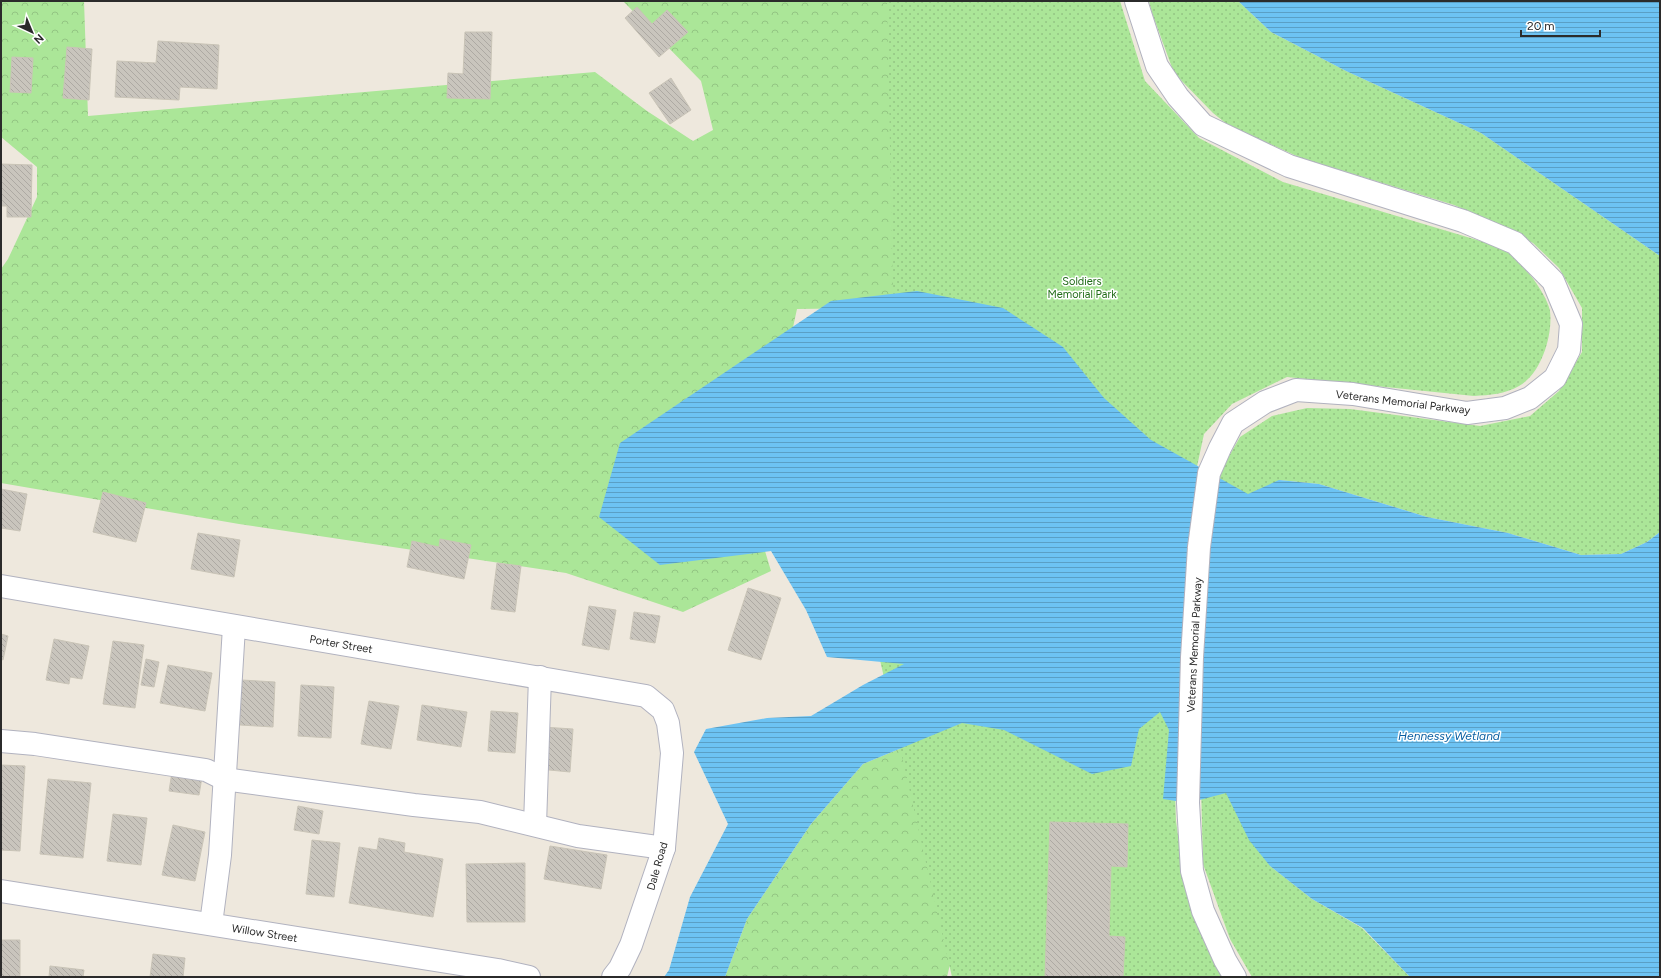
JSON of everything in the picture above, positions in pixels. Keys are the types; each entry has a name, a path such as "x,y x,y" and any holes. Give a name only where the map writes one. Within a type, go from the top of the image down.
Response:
{"street":[{"name":"Veterans Memorial Parkway","path":"1136,1 1157,66 1178,97 1203,125 1289,166 1463,221 1515,243 1553,281 1571,324 1569,350 1556,378 1530,398 1505,408 1467,412 1353,394 1296,390 1264,402 1233,423 1209,473 1199,547 1192,657 1188,803 1192,871 1203,911 1225,960 1235,977"},
{"name":"Porter Street","path":"1,586 234,627 540,677 646,696 663,710 668,723"},
{"path":"211,924 220,855 234,627"},
{"path":"535,825 540,677"},
{"name":"Dale Road","path":"612,977 620,968 631,944 664,848 672,753 668,723"},
{"path":"1,741 35,744 206,770 224,779 414,805 480,812 578,836 664,848"},
{"name":"Willow Street","path":"1,891 498,970 529,977"}],"green space":[{"path":"1,1 84,1 88,116 595,72 647,111 693,141 713,130 701,81 623,1 1102,1 1152,125 874,308 797,309 780,387 747,491 771,571 683,612 566,573 239,524 1,483 1,269 8,259 37,197 37,167 1,137"},
{"name":"Soldiers Memorial Park","path":"887,1 1120,1 1145,81 1199,138 1283,182 1504,248 1523,267 1536,283 1549,306 1550,332 1539,364 1534,373 1527,380 1508,391 1492,395 1474,396 1287,377 1232,404 1204,434 1178,555 1172,707 1176,821 1186,893 1205,943 1222,977 952,977 880,660 893,293"},
{"path":"1149,1 1238,1 1271,32 1346,71 1481,133 1660,256 1660,532 1647,542 1621,554 1581,555 1508,533 1427,517 1319,484 1279,480 1270,866 1312,899 1362,928 1410,977 1252,977 1230,939 1203,864 1201,785 1212,511 1221,470 1240,437 1272,416 1307,408 1350,409 1480,426 1530,416 1559,391 1582,352 1582,308 1559,268 1533,243 1484,218 1454,205 1301,158 1228,125 1213,113 1174,73"},
{"path":"962,723 982,830 947,977 725,977 747,919 811,824 863,764"}],"water":[{"path":"1238,1 1660,1 1660,256 1481,133 1346,71 1271,32"},
{"name":"Hennessy Wetland","path":"917,291 1003,308 1063,347 1104,398 1151,440 1248,494 1279,480 1319,484 1427,517 1508,533 1581,555 1621,554 1647,542 1660,532 1660,977 1410,977 1363,928 1312,899 1270,866 1249,840 1226,793 1188,803 1163,799 1169,730 1160,712 1139,729 1131,766 1092,774 1004,730 962,723 863,764 811,824 747,919 725,977 664,977 669,970 690,897 728,824 694,752 706,729 767,718 811,716 863,685 904,664 827,657 806,610 771,551 660,565 599,517 620,443 831,301"}],"building":[{"path":"637,7 652,24 667,10 688,32 659,57 625,18"},
{"path":"465,32 492,32 490,99 447,98 448,73 463,74"},
{"path":"158,41 219,45 217,89 180,87 179,100 115,97 117,61 156,63"},
{"path":"67,47 92,49 89,100 63,98"},
{"path":"12,57 33,58 31,93 10,92"},
{"path":"671,78 691,110 670,124 649,93"},
{"path":"1,164 32,165 31,217 7,217 7,206 1,206"},
{"path":"1,489 27,494 20,531 1,528"},
{"path":"103,492 146,503 136,542 93,532"},
{"path":"198,533 240,540 234,577 191,569"},
{"path":"440,539 471,545 464,579 407,567 412,541 439,547"},
{"path":"497,563 521,566 515,612 491,609"},
{"path":"748,588 781,598 761,660 728,650"},
{"path":"589,606 616,610 609,650 582,645"},
{"path":"634,612 660,616 655,643 630,639"},
{"path":"1,634 8,636 3,660 1,659"},
{"path":"54,639 89,646 82,679 70,677 69,684 46,680"},
{"path":"113,641 144,645 135,708 103,704"},
{"path":"146,659 159,662 154,687 141,685"},
{"path":"168,665 212,673 205,711 160,703"},
{"path":"242,680 275,682 273,727 240,725"},
{"path":"301,685 334,687 331,738 298,736"},
{"path":"369,701 399,706 391,749 361,744"},
{"path":"422,705 467,712 461,747 417,740"},
{"path":"491,711 518,713 515,753 488,751"},
{"path":"542,727 573,729 570,772 539,769"},
{"path":"1,765 25,766 20,851 1,850"},
{"path":"172,772 202,777 199,795 169,791"},
{"path":"48,779 91,783 83,858 40,854"},
{"path":"298,806 323,811 319,834 294,830"},
{"path":"113,814 147,818 141,865 107,861"},
{"path":"1050,822 1128,824 1127,867 1111,866 1109,936 1125,937 1123,977 1045,977"},
{"path":"173,825 205,832 195,881 162,875"},
{"path":"379,838 405,843 404,852 443,859 433,917 349,903 359,847 377,850"},
{"path":"312,840 340,843 334,897 306,894"},
{"path":"550,846 607,855 601,889 544,879"},
{"path":"525,863 525,922 467,922 466,864"},
{"path":"1,940 20,940 20,977 1,977"},
{"path":"153,954 185,958 183,977 150,977"},
{"path":"50,966 84,970 83,977 49,977"}]}
